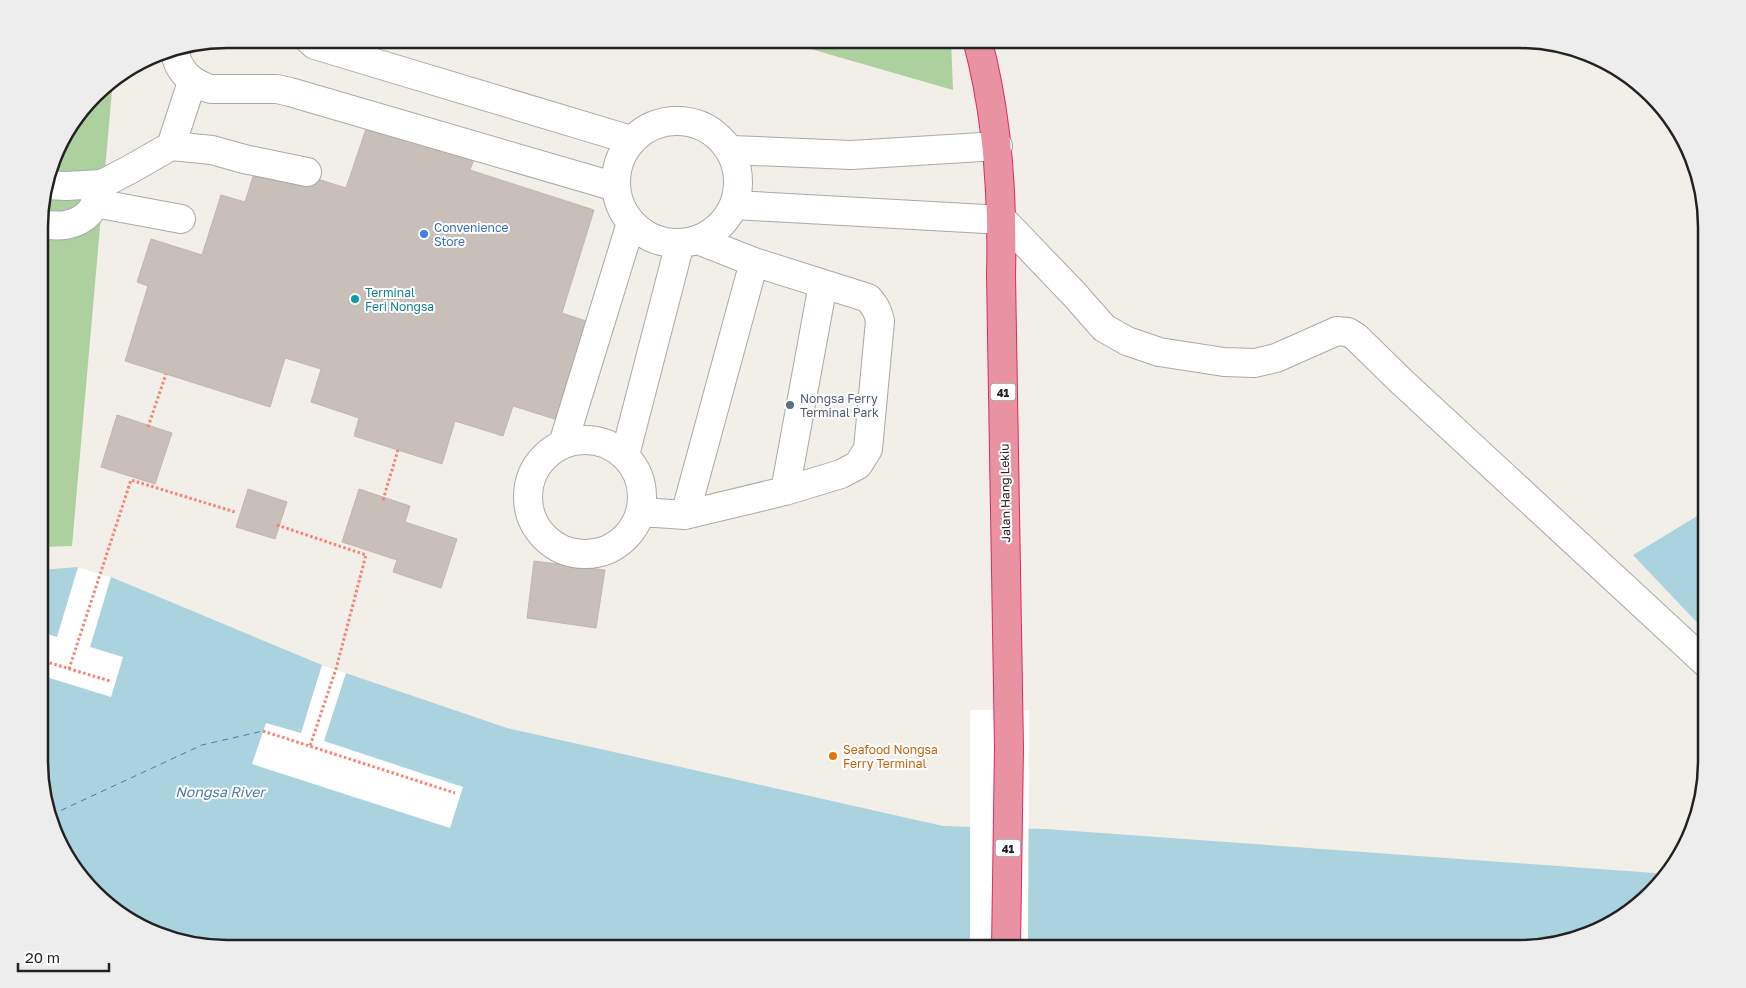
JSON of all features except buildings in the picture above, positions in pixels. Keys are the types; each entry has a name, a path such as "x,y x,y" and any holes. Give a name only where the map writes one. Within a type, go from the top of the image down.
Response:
{"highway":[{"name":"Jalan Hang Lekiu","path":"980,48 998,146 1003,220 1001,275 1009,748 1006,940"}],"lane":[{"path":"325,48 631,140"},
{"path":"175,55 192,82 211,89 277,90 290,92 616,187"},
{"path":"171,146 192,82"},
{"path":"624,454 689,242 720,226 735,205 740,177 732,150 711,129 684,120 655,123 631,140 618,162 616,187 618,200 624,212 632,223 646,234 662,242 689,242 868,298 878,310 880,321 868,449 858,465 841,474 785,492 685,515 642,512"},
{"path":"48,225 68,225 79,220 90,212 98,194 129,170 171,146 212,150 244,159 307,172"},
{"path":"732,150 850,155 998,146"},
{"path":"53,185 66,186 98,194 181,219"},
{"path":"735,205 1003,220 1104,328 1127,341 1158,352 1224,362 1255,363 1276,358 1337,331 1348,332 1356,337 1402,382 1699,656"},
{"path":"563,444 632,223"},
{"path":"685,515 754,262"},
{"path":"785,492 822,284"},
{"path":"585,439 606,443 624,454 641,481 642,512 631,533 614,548 591,555 568,552 547,540 533,522 527,499 531,476 544,457 563,444 585,439"}],"path":[{"path":"148,427 166,374"},
{"path":"382,500 398,450"},
{"path":"69,669 131,480 235,512"},
{"path":"277,525 366,555 336,669 310,746"},
{"path":"48,662 110,681"},
{"path":"263,731 455,793"}],"green space":[{"path":"807,48 951,48 953,90"},
{"path":"112,88 72,546 48,547 48,214 51,191 57,169 71,137 84,117"}],"water":[{"path":"1699,515 1699,624 1633,555"},
{"name":"Nongsa River","path":"78,567 111,577 322,665 507,728 943,826 1046,829 1660,873 1629,904 1609,917 1577,931 1555,937 1532,940 214,940 191,937 158,927 137,917 117,904 84,871 71,851 61,830 51,797 48,774 48,569"}],"pier":[{"path":"78,567 111,577 90,647 123,657 111,697 48,677 48,634 57,637"},
{"path":"322,665 346,673 324,741 463,787 450,828 252,764 266,723 301,733"},
{"path":"970,710 1029,710 1028,940 970,940"}],"ferry route":[{"path":"55,813 202,745 263,731"}],"place":[{"name":"Convenience Store","path":"424,234"},
{"name":"Terminal Feri Nongsa","path":"355,299"},
{"name":"Nongsa Ferry Terminal Park","path":"790,405"},
{"name":"Seafood Nongsa Ferry Terminal","path":"833,756"}]}
